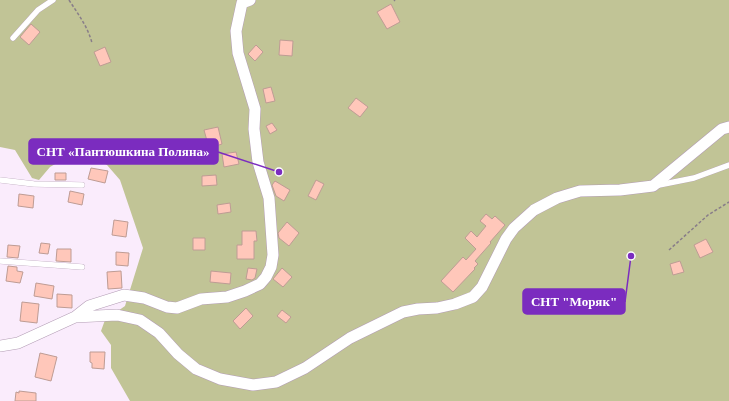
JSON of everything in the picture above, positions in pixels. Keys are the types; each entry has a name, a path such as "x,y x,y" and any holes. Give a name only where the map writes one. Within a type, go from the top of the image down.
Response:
{"street":[{"path":"0,346 18,343 75,317 89,306 124,295 144,298 166,307 177,308 201,299 227,297 245,291 260,284 266,277 271,267 273,255 269,198 258,162 254,129 255,110 238,53 236,31 244,1"},
{"path":"75,317 117,315 140,320 159,333 178,354 196,369 220,379 253,385 276,382 305,368 350,338 403,312 443,307 474,297 482,287 506,239 514,228 534,210 557,198 580,191 620,190 653,186 722,129 729,127"}],"lane":[{"path":"12,38 38,10 53,0"},
{"path":"653,186 694,178 729,164"},
{"path":"0,180 34,184 82,185"},
{"path":"0,261 82,268"}],"path":[{"path":"69,0 84,22 92,44"},
{"path":"669,250 708,215 729,202"}],"green space":[{"path":"0,0 729,0 729,401 130,401 111,368 111,345 101,331 105,320 125,306 143,248 120,180 107,165 90,155 64,159 50,167 39,180 32,178 15,150 0,147"}],"building":[{"path":"391,4 400,22 387,29 377,12"},
{"path":"31,24 40,32 29,45 20,37"},
{"path":"280,40 293,41 292,56 279,55"},
{"path":"256,45 263,52 255,61 248,54"},
{"path":"105,47 111,62 100,66 94,52"},
{"path":"271,87 275,101 266,103 263,89"},
{"path":"356,98 368,107 360,117 348,108"},
{"path":"272,123 277,130 270,134 266,126"},
{"path":"218,127 222,144 209,148 204,130"},
{"path":"236,152 239,164 224,167 222,154"},
{"path":"91,168 108,171 105,183 88,179"},
{"path":"55,173 66,173 66,180 55,180"},
{"path":"216,175 217,185 202,186 202,176"},
{"path":"316,180 324,184 316,200 308,196"},
{"path":"275,181 290,190 284,201 276,196 272,185"},
{"path":"70,191 84,194 82,205 68,202"},
{"path":"19,194 34,196 33,208 18,206"},
{"path":"230,203 231,212 218,214 217,205"},
{"path":"486,214 492,219 495,216 505,225 475,261 478,264 474,268 475,269 453,292 441,281 463,257 466,260 476,249 465,238 471,231 477,237 486,226 480,221"},
{"path":"114,220 128,222 126,237 112,235"},
{"path":"287,222 299,233 289,246 279,238 278,233"},
{"path":"242,231 256,231 257,241 254,241 254,259 237,259 237,245 242,245"},
{"path":"193,238 205,238 205,250 193,250"},
{"path":"706,239 713,252 700,258 694,245"},
{"path":"41,243 50,244 48,254 39,253"},
{"path":"8,245 20,246 18,258 7,257"},
{"path":"57,249 71,249 71,262 56,261"},
{"path":"116,252 129,253 128,266 116,265"},
{"path":"680,261 684,272 673,275 670,264"},
{"path":"8,266 17,267 17,271 23,272 20,283 6,281"},
{"path":"248,268 257,269 255,278 252,280 246,279"},
{"path":"282,268 292,277 283,287 273,279"},
{"path":"121,271 122,288 108,289 107,272"},
{"path":"211,271 231,273 230,284 210,282"},
{"path":"36,283 54,286 52,299 34,296"},
{"path":"57,294 72,295 72,308 57,307"},
{"path":"22,302 39,304 37,323 20,321"},
{"path":"246,308 253,316 240,329 233,321"},
{"path":"282,310 291,317 286,323 277,316"},
{"path":"90,352 105,352 104,369 92,368 92,363 90,362"},
{"path":"40,353 57,357 51,381 35,377"},
{"path":"19,391 36,393 36,401 15,401 16,392 19,393"}],"place":[{"name":"СНТ «Пантюшкина Поляна»","path":"279,172"},
{"name":"СНТ \"Моряк\"","path":"631,256"}]}
